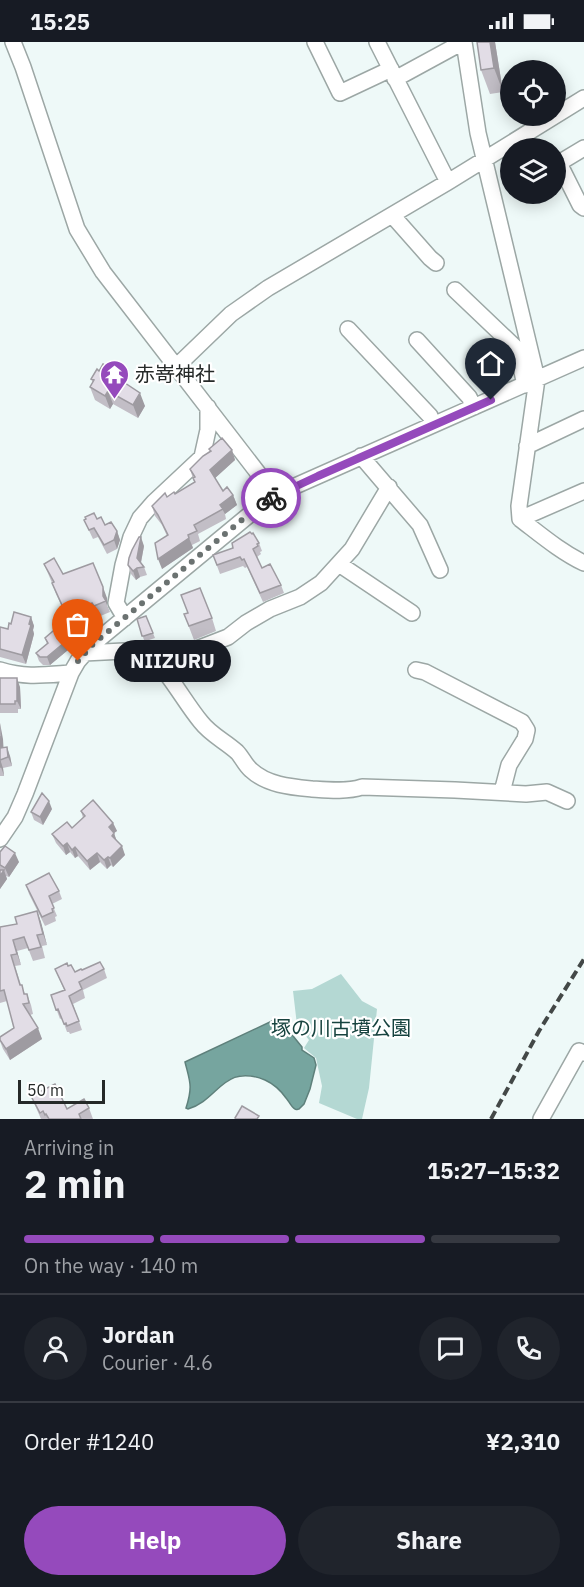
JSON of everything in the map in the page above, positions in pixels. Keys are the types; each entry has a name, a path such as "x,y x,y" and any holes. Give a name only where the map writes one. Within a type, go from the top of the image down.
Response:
{"street":[{"path":"13,42 77,228 103,272 275,495"},
{"path":"315,42 340,93 393,74 463,42 478,133 531,382 527,446 519,506 520,519 575,559 584,563"},
{"path":"377,42 448,182"},
{"path":"176,367 246,302 584,98"},
{"path":"582,205 559,164 584,148"},
{"path":"392,215 436,263"},
{"path":"455,290 517,349 531,382"},
{"path":"348,329 430,416 433,425"},
{"path":"417,340 469,397 474,407"},
{"path":"0,839 15,817 70,673 84,653 249,514 275,495 584,358"},
{"path":"124,618 116,603 131,537 140,518 154,502 202,457 208,430 207,407"},
{"path":"527,446 584,419"},
{"path":"361,456 420,525 440,570"},
{"path":"156,660 179,656 228,637 270,609 300,597 321,583 352,549 389,487"},
{"path":"520,519 584,491"},
{"path":"339,564 412,613"},
{"path":"84,653 144,650 156,660 202,724 237,752 250,769 275,783 322,790 372,787 526,794 547,792 567,801"},
{"path":"0,670 29,676 70,673"},
{"path":"416,670 425,672 522,722 527,730 525,739 509,765 502,792"},
{"path":"541,1119 579,1051 584,1053"}],"green space":[{"name":"塚の川古墳公園","path":"341,974 362,1001 377,1009 369,1088 362,1119 319,1103 322,1086 316,1058 304,1048 309,1040 297,1025 293,991 312,989"}],"water":[{"path":"280,1020 302,1050 314,1058 316,1065 310,1089 304,1104 299,1109 294,1108 277,1088 265,1080 251,1076 230,1079 198,1104 186,1108 190,1084 185,1062 272,1021"}],"building":[{"path":"477,42 490,42 494,68 481,70"},
{"path":"103,364 118,373 116,377 140,393 133,405 108,391 105,396 90,387 94,380 91,379"},
{"path":"222,438 232,450 210,470 223,491 227,487 233,495 220,505 223,509 194,525 197,531 188,535 189,538 158,559 155,543 168,535 152,506 165,493 167,497 195,482 190,469"},
{"path":"94,513 97,519 101,517 105,525 111,522 117,531 114,540 104,545 94,528 89,530 84,520 85,517"},
{"path":"250,532 259,543 253,549 262,568 270,564 281,585 260,593 244,559 240,557 217,565 213,555 233,548 232,543"},
{"path":"141,537 137,558 144,567 133,571 128,565 129,558"},
{"path":"54,558 63,574 93,563 106,601 94,606 92,603 67,616 52,583 54,582 44,564"},
{"path":"200,588 212,618 189,626 184,614 188,613 181,595"},
{"path":"14,612 31,617 29,624 31,625 22,655 0,649 0,627 8,629"},
{"path":"146,616 153,633 142,636 137,619"},
{"path":"60,625 71,637 47,657 40,657 36,653 48,643 45,638"},
{"path":"0,678 17,678 15,704 0,704"},
{"path":"0,736 1,748 7,747 8,757 0,760"},
{"path":"42,793 49,801 40,817 31,812"},
{"path":"93,800 113,823 109,827 114,833 112,836 122,846 110,858 104,860 97,853 87,861 75,847 72,850 67,843 63,846 52,834 67,822 72,828 85,816 81,811"},
{"path":"5,846 15,853 5,868 0,865 0,852"},
{"path":"49,873 59,891 49,896 54,908 53,912 42,917 26,885"},
{"path":"37,911 43,934 37,935 41,947 29,950 24,937 13,940 17,954 11,955 20,985 22,985 24,994 27,994 29,1003 23,1004 38,1028 6,1049 0,1037 14,1028 4,990 0,991 0,927 17,924 15,917"},
{"path":"100,962 104,969 79,982 82,989 69,996 79,1021 67,1026 58,1009 56,1010 51,995 65,990 55,969 67,963 75,972"},
{"path":"55,1084 67,1109 84,1099 89,1108 79,1114 81,1119 49,1119 43,1111 40,1113 31,1096"},
{"path":"242,1106 259,1116 257,1119 236,1119"}],"railway":[{"path":"491,1119 539,1031 584,959"}],"way so far":[{"path":"78,661 93,644 271,498"}],"place":[{"name":"赤嵜神社","path":"114,400"},
{"name":"NIIZURU","path":"78,661"}],"route":[{"path":"271,498 491,400"}]}
